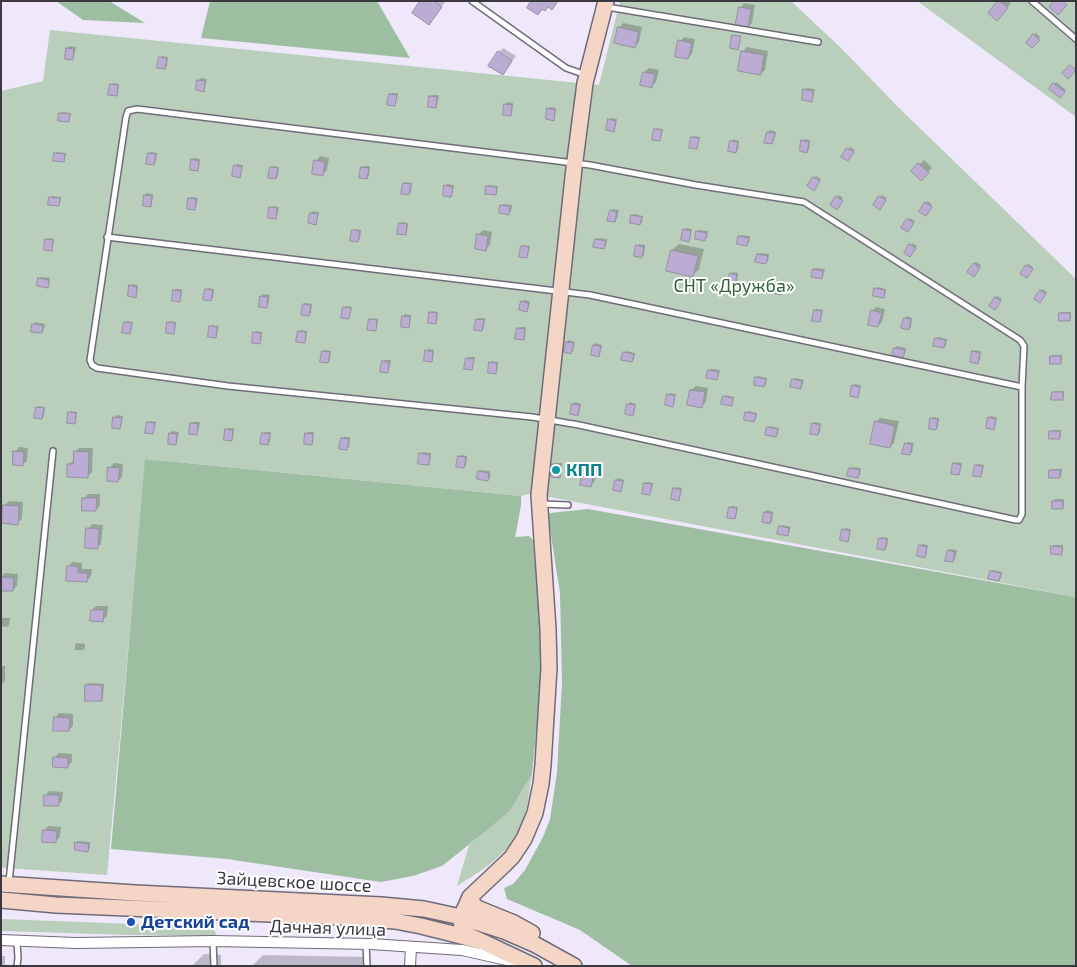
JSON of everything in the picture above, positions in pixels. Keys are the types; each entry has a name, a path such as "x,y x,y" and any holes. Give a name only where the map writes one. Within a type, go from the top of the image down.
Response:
{"street":[{"path":"482,942 464,932 462,929 462,917 470,897 505,864 518,849 529,830 538,802 543,765 549,668 546,594 539,504 574,163 587,75 606,4"},
{"name":"Зайцевское шоссе","path":"5,885 282,899 381,905 424,910 462,917 496,928 575,966"},
{"path":"470,897 477,908 536,935 575,966"},
{"name":"Зайцевское шоссе","path":"1,900 56,905 331,916 395,921 482,942 533,965"},
{"path":"395,921 443,924 462,917"},
{"name":"Дачная улица","path":"1,940 76,943 366,944 462,950 533,965"},
{"path":"410,966 411,947"}],"lane":[{"path":"472,1 566,68 587,75"},
{"path":"1032,1 1076,40"},
{"path":"606,4 818,42"},
{"path":"137,109 590,165 696,185 804,202 1020,340 1024,346 1022,514 1019,520 1016,520 579,424 532,417 228,386 97,368 92,365 90,360 107,237 126,117 128,111 137,109"},
{"path":"107,237 590,295 1022,388"},
{"path":"5,885 53,451"},
{"path":"539,504 568,505"},
{"path":"17,940 17,966"},
{"path":"213,942 214,966"},
{"path":"366,944 367,966"}],"green space":[{"path":"56,1 109,1 145,23 83,20"},
{"path":"210,1 377,1 410,58 201,38"},
{"name":"СНТ «Дружба»","path":"620,1 791,1 1076,279 1076,597 539,495 528,494 521,496 146,459 107,875 1,867 1,91 43,81 50,30 599,85"},
{"path":"917,1 1076,1 1076,117"},
{"path":"145,459 521,496 515,537 529,536 533,540 541,637 541,685 532,774 510,811 442,866 413,876 381,882 227,859 111,849"},
{"path":"588,509 1076,597 1076,966 632,966 580,930 507,899 504,888 513,884 525,870 543,837 550,819 557,772 562,683 560,593 548,516 550,513"},
{"path":"532,774 525,815 515,838 493,861 457,886 469,845 510,811"},
{"path":"1,919 213,927 217,936 1,931"}],"building":[{"path":"420,1 434,1 442,7 429,25 412,13"},
{"path":"531,1 558,1 552,10 548,7 545,11 542,9 538,15 527,8"},
{"path":"998,1 1008,8 997,21 988,13"},
{"path":"1054,1 1063,1 1067,5 1058,15 1049,7"},
{"path":"739,7 751,9 748,29 735,27"},
{"path":"618,27 639,32 635,48 614,43"},
{"path":"1033,34 1040,40 1032,48 1026,43"},
{"path":"732,35 741,36 738,50 730,48"},
{"path":"678,40 692,43 688,59 675,57"},
{"path":"66,48 74,49 73,60 65,59"},
{"path":"498,51 512,61 503,75 488,66"},
{"path":"741,51 764,55 761,75 738,71"},
{"path":"159,57 167,58 165,69 157,68"},
{"path":"1070,65 1076,70 1068,79 1062,73"},
{"path":"643,72 655,74 652,88 640,85"},
{"path":"197,80 205,81 204,92 196,90"},
{"path":"1053,83 1065,92 1060,98 1049,89"},
{"path":"110,84 118,85 117,96 108,95"},
{"path":"803,89 813,91 812,102 802,100"},
{"path":"389,94 397,95 395,106 387,105"},
{"path":"429,96 437,97 436,108 428,107"},
{"path":"504,104 512,105 511,116 503,115"},
{"path":"547,108 555,110 554,121 546,119"},
{"path":"59,113 70,114 69,122 58,121"},
{"path":"608,119 616,121 614,132 606,130"},
{"path":"654,129 662,130 660,141 652,140"},
{"path":"767,132 775,133 772,144 764,143"},
{"path":"691,137 699,138 697,149 689,148"},
{"path":"801,140 809,142 807,153 800,151"},
{"path":"730,141 738,142 736,153 728,151"},
{"path":"847,148 854,152 848,161 841,157"},
{"path":"54,153 65,154 64,162 53,161"},
{"path":"148,153 156,154 154,165 146,164"},
{"path":"191,159 199,161 198,171 190,170"},
{"path":"314,160 325,162 323,176 312,174"},
{"path":"918,163 929,173 921,181 911,171"},
{"path":"234,165 242,167 240,178 232,176"},
{"path":"270,167 278,168 276,179 268,178"},
{"path":"361,167 369,168 367,179 359,178"},
{"path":"813,177 820,181 814,191 807,186"},
{"path":"403,183 411,184 409,195 401,194"},
{"path":"444,185 453,187 451,197 443,196"},
{"path":"486,186 497,187 496,195 485,194"},
{"path":"144,195 152,196 151,207 143,206"},
{"path":"836,196 843,201 837,210 830,205"},
{"path":"879,196 886,200 880,210 873,205"},
{"path":"49,197 60,198 59,206 48,205"},
{"path":"188,198 196,199 195,210 187,209"},
{"path":"925,202 932,207 926,216 919,212"},
{"path":"500,205 510,206 509,215 499,213"},
{"path":"269,207 277,208 276,219 268,218"},
{"path":"610,210 617,212 615,222 607,221"},
{"path":"310,213 318,214 316,225 308,223"},
{"path":"631,215 642,217 640,225 630,223"},
{"path":"907,219 914,223 908,232 901,228"},
{"path":"399,223 407,224 406,235 397,234"},
{"path":"683,229 691,231 689,242 681,240"},
{"path":"352,230 360,231 358,242 350,241"},
{"path":"696,231 707,233 705,241 695,239"},
{"path":"477,234 488,236 486,251 475,249"},
{"path":"738,236 749,238 747,246 737,244"},
{"path":"45,239 53,240 52,251 44,250"},
{"path":"595,239 606,241 604,249 593,247"},
{"path":"909,244 916,248 910,257 904,253"},
{"path":"636,245 644,247 642,258 634,256"},
{"path":"521,246 529,247 527,258 519,257"},
{"path":"671,250 698,256 693,277 666,271"},
{"path":"757,254 768,256 766,264 755,262"},
{"path":"974,263 980,268 974,277 967,272"},
{"path":"1026,265 1033,269 1027,278 1020,274"},
{"path":"813,269 823,271 822,279 811,277"},
{"path":"730,273 737,275 735,286 728,284"},
{"path":"38,278 49,280 48,288 37,286"},
{"path":"776,283 783,284 781,295 773,293"},
{"path":"129,285 137,287 136,298 128,296"},
{"path":"874,288 885,290 884,298 873,296"},
{"path":"205,289 213,290 211,301 203,300"},
{"path":"173,290 181,291 180,302 172,301"},
{"path":"1040,290 1046,294 1040,303 1034,299"},
{"path":"260,296 268,297 267,308 259,307"},
{"path":"995,297 1001,301 995,310 989,306"},
{"path":"521,301 529,303 527,312 519,310"},
{"path":"303,304 311,305 309,316 301,315"},
{"path":"343,307 351,308 349,319 341,318"},
{"path":"814,310 822,311 820,322 812,321"},
{"path":"871,310 882,313 878,327 868,325"},
{"path":"429,312 437,313 436,324 428,323"},
{"path":"1059,313 1070,313 1070,321 1059,321"},
{"path":"402,316 410,317 409,328 401,327"},
{"path":"904,318 911,319 909,330 901,328"},
{"path":"369,319 377,320 376,331 367,330"},
{"path":"476,319 484,320 482,331 474,330"},
{"path":"124,322 132,323 130,334 122,333"},
{"path":"167,322 175,323 174,334 166,333"},
{"path":"32,324 43,325 42,333 31,332"},
{"path":"209,326 217,327 216,338 208,337"},
{"path":"517,328 525,329 524,340 515,339"},
{"path":"298,331 306,332 305,343 296,342"},
{"path":"253,332 261,333 260,344 252,343"},
{"path":"935,338 946,340 944,348 933,346"},
{"path":"566,342 574,343 571,354 564,352"},
{"path":"593,345 601,346 599,357 591,355"},
{"path":"894,348 905,350 903,358 892,355"},
{"path":"425,350 433,352 432,362 424,361"},
{"path":"322,351 330,352 328,363 320,362"},
{"path":"972,351 980,353 978,364 970,362"},
{"path":"623,352 634,354 632,362 621,360"},
{"path":"1050,356 1061,356 1061,364 1050,364"},
{"path":"466,358 474,359 472,370 464,369"},
{"path":"382,361 389,362 388,373 380,372"},
{"path":"489,362 497,363 496,374 488,373"},
{"path":"708,370 719,372 717,380 706,378"},
{"path":"755,377 766,379 764,387 754,385"},
{"path":"792,379 802,381 801,389 790,387"},
{"path":"852,385 860,387 858,398 850,396"},
{"path":"690,390 705,392 702,408 687,405"},
{"path":"1052,392 1063,392 1063,400 1051,400"},
{"path":"667,394 675,396 673,407 665,405"},
{"path":"723,396 733,398 732,406 721,404"},
{"path":"572,404 580,405 578,416 570,414"},
{"path":"627,404 635,405 633,416 625,414"},
{"path":"36,407 44,408 42,419 34,418"},
{"path":"68,412 76,413 75,424 67,423"},
{"path":"745,412 756,414 754,422 744,420"},
{"path":"113,417 122,418 120,429 112,428"},
{"path":"988,417 996,419 994,430 986,428"},
{"path":"930,418 938,419 936,430 929,429"},
{"path":"875,421 895,426 890,448 870,444"},
{"path":"147,422 155,423 153,434 145,433"},
{"path":"190,423 198,424 197,435 189,434"},
{"path":"812,423 820,425 818,435 810,434"},
{"path":"767,427 778,429 776,437 765,435"},
{"path":"225,429 233,430 232,441 224,440"},
{"path":"1049,431 1060,431 1060,439 1049,439"},
{"path":"169,433 177,434 176,445 168,444"},
{"path":"262,433 270,434 268,445 260,444"},
{"path":"305,433 313,434 312,445 304,444"},
{"path":"341,438 349,439 347,450 339,449"},
{"path":"905,443 912,445 910,455 902,454"},
{"path":"13,451 24,452 23,466 13,465"},
{"path":"74,451 89,452 88,478 67,477 67,464 73,464"},
{"path":"419,453 430,455 429,465 418,464"},
{"path":"458,456 466,457 464,468 456,467"},
{"path":"953,463 961,465 959,475 951,474"},
{"name":"КПП","path":"552,464 561,464 560,478 551,477"},
{"path":"975,465 983,466 981,477 973,476"},
{"path":"108,467 120,468 118,482 107,481"},
{"path":"849,468 860,470 858,478 847,476"},
{"path":"583,470 594,473 591,487 580,485"},
{"path":"1049,470 1060,470 1060,478 1049,478"},
{"path":"478,471 489,473 488,481 477,479"},
{"path":"615,480 623,481 621,492 613,490"},
{"path":"644,483 652,484 650,495 642,494"},
{"path":"673,488 681,490 679,501 671,499"},
{"path":"82,498 97,498 96,511 82,511"},
{"path":"1052,501 1063,501 1063,509 1052,509"},
{"path":"3,505 19,506 18,525 2,523"},
{"path":"729,507 737,508 735,519 727,518"},
{"path":"764,512 772,513 770,524 762,522"},
{"path":"779,526 789,528 788,536 777,534"},
{"path":"86,528 99,529 98,549 85,548"},
{"path":"842,529 850,531 848,542 840,540"},
{"path":"879,538 887,539 885,550 877,549"},
{"path":"919,545 927,547 925,558 917,556"},
{"path":"1051,546 1062,547 1062,555 1051,554"},
{"path":"948,550 955,552 953,562 945,561"},
{"path":"67,566 78,566 78,573 88,573 87,582 66,581"},
{"path":"990,571 1001,573 999,581 988,579"},
{"path":"1,577 14,578 13,591 1,591"},
{"path":"91,610 104,610 103,622 90,621"},
{"path":"85,685 102,685 102,701 85,701"},
{"path":"54,717 70,718 69,731 53,731"},
{"path":"53,757 68,758 68,768 53,767"},
{"path":"44,795 59,795 59,806 44,806"},
{"path":"43,830 57,831 56,843 42,842"},
{"path":"75,842 89,844 88,852 75,850"}],"place":[{"name":"КПП","path":"556,470"},
{"name":"Детский сад","path":"131,922"}]}
